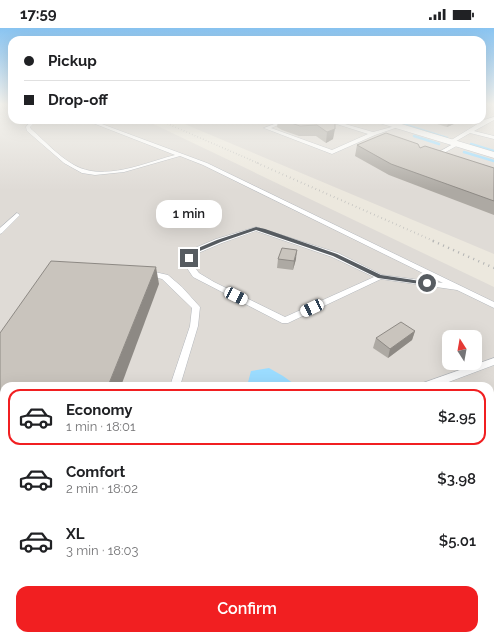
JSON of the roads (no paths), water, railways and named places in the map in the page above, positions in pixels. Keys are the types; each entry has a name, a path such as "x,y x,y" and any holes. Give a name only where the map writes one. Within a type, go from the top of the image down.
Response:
{"street":[{"path":"420,133 494,155"}],"lane":[{"path":"32,133 71,167 86,174 108,174 179,155"},
{"path":"120,133 205,164 494,305"},
{"path":"279,133 332,152 378,133"},
{"path":"368,133 373,134"},
{"path":"454,157 440,153 468,133"},
{"path":"475,133 494,138"},
{"path":"0,232 17,215"},
{"path":"380,277 285,321 196,275 189,265 189,258 193,252 256,228 335,255 380,277 458,288"},
{"path":"135,269 165,277 180,289 196,307 194,326 176,382"},
{"path":"439,382 494,361"}],"water":[{"path":"269,368 291,382 248,382 251,371"}],"waterway":[{"path":"430,133 447,138"},
{"path":"414,136 439,144"},
{"path":"471,144 494,151"},
{"path":"464,152 494,161"}],"railway":[{"path":"188,133 260,164"},
{"path":"257,163 436,242"},
{"path":"433,241 494,268"}]}
